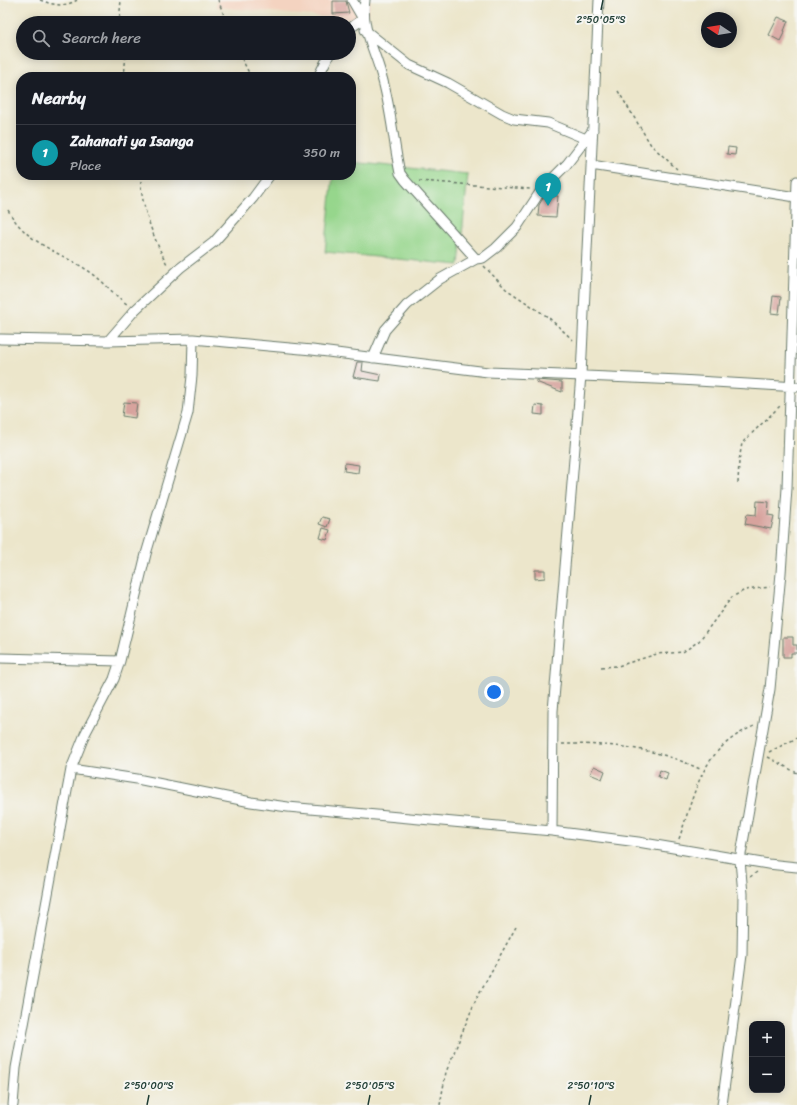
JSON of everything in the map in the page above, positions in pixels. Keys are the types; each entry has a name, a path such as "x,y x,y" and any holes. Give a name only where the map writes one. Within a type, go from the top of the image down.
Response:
{"street":[{"path":"352,0 364,19"},
{"path":"365,0 364,19 366,30 381,74 400,173 476,259"},
{"path":"552,831 552,744 557,640 564,586 581,375 599,0"},
{"path":"356,24 364,19"},
{"path":"366,30 409,65 448,83 497,112 514,119 548,123 586,139"},
{"path":"320,72 326,60"},
{"path":"373,358 385,330 407,305 440,279 476,259 483,258 496,248 517,227 543,188 567,164 593,130"},
{"path":"590,165 796,203"},
{"path":"108,341 135,310 172,275 214,242 253,198 266,180"},
{"path":"722,1105 742,956 744,926 740,860 770,689 780,587 792,390 797,181"},
{"path":"0,339 108,341 193,339 312,350 488,372 581,375 792,390"},
{"path":"13,1105 20,1045 72,769 85,734 114,679 120,661 146,554 188,412 192,376 193,339"},
{"path":"0,658 120,661"},
{"path":"72,769 137,779 251,802 288,807 552,831 740,860 797,867"}],"path":[{"path":"40,0 58,6 66,6 77,0"},
{"path":"120,16 121,0"},
{"path":"218,0 224,16"},
{"path":"124,72 125,60"},
{"path":"243,60 249,72"},
{"path":"618,91 651,145 680,172"},
{"path":"141,180 141,192 150,224 156,242 172,275"},
{"path":"405,180 519,189 543,188"},
{"path":"8,210 14,221 28,236 55,254 92,274 104,283 122,302 135,310"},
{"path":"476,259 506,289 548,317 582,348"},
{"path":"738,483 742,443 792,390"},
{"path":"601,667 618,666 657,654 683,652 699,641 732,596 739,592 756,588 780,587"},
{"path":"676,849 703,770 712,757 723,746 743,731 764,722"},
{"path":"797,738 763,754 797,773"},
{"path":"552,744 604,744 643,750 676,758 703,770"},
{"path":"742,882 768,864"},
{"path":"440,1105 446,1072 476,1000 516,926"}],"shaded area":[{"path":"217,0 371,0 366,21 356,20 356,16 312,16 216,7"}],"green space":[{"path":"356,163 468,174 459,265 325,252 332,180 356,180"}],"building":[{"path":"333,1 346,1 349,13 333,14"},
{"path":"778,17 788,21 780,41 769,35"},
{"path":"728,147 736,148 735,155 727,154"},
{"path":"545,195 558,196 556,217 538,216 539,205"},
{"path":"773,296 781,297 779,314 771,313"},
{"path":"357,362 363,362 362,371 381,375 380,381 353,377"},
{"path":"536,380 562,382 562,392 536,382"},
{"path":"124,402 137,403 135,418 122,416"},
{"path":"535,405 543,406 543,415 534,414"},
{"path":"345,463 359,465 358,473 344,471"},
{"path":"757,501 769,502 768,515 774,516 771,529 745,524 747,514 756,515"},
{"path":"322,517 330,519 327,527 319,524"},
{"path":"323,528 330,530 327,540 320,538"},
{"path":"535,570 545,570 545,578 535,579"},
{"path":"783,637 793,637 793,645 797,645 797,653 791,653 791,657 783,657"},
{"path":"594,766 605,771 602,779 590,774"},
{"path":"660,770 668,773 666,780 658,777"}],"place":[{"name":"Zahanati ya Isanga","path":"548,206"}]}
